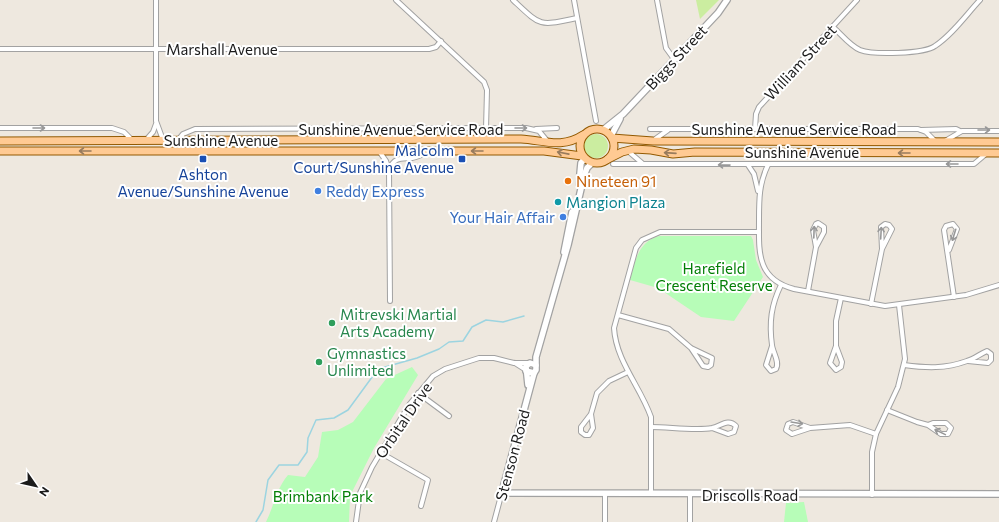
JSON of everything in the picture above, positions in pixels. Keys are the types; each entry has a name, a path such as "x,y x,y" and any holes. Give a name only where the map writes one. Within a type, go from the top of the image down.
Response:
{"main road":[{"path":"591,130 603,130 611,137 614,149 610,162 592,163 583,157 579,144 583,135 591,130"},
{"name":"Sunshine Avenue","path":"0,141 521,139 549,144 568,142 583,135"},
{"name":"Sunshine Avenue","path":"611,137 653,141 999,142"},
{"path":"98,140 101,144 107,146 160,150"},
{"path":"251,140 299,145 303,147 303,151"},
{"path":"379,151 391,140"},
{"name":"Sunshine Avenue","path":"610,162 627,151 650,150 673,154 696,152 999,153"},
{"name":"Sunshine Avenue","path":"0,151 553,151 583,157"}],"street":[{"path":"146,140 154,130 156,121 156,0"},
{"path":"396,0 484,82 487,90 486,129"},
{"path":"513,0 540,23 551,23 577,18"},
{"path":"574,0 596,121"},
{"path":"657,0 666,48 674,59"},
{"name":"Biggs Street","path":"603,130 623,114 718,13 727,0"},
{"name":"William Street","path":"755,129 756,114 759,107 857,0"},
{"path":"833,27 854,47 866,52 922,51 934,47 942,41 980,0"},
{"name":"Marshall Avenue","path":"0,49 429,49 436,47 441,41"},
{"name":"Biggs Street","path":"611,137 623,114"},
{"path":"156,121 163,140"},
{"path":"0,128 112,128 124,132 131,140"},
{"name":"Sunshine Avenue Service Road","path":"178,140 183,134 195,129 557,128"},
{"path":"536,129 543,134 549,144"},
{"name":"Sunshine Avenue Service Road","path":"650,129 956,129 960,131 999,131"},
{"path":"653,141 668,130"},
{"path":"921,130 936,141"},
{"path":"945,142 960,131"},
{"path":"379,151 386,160 389,170 390,301"},
{"path":"389,170 397,158 414,158 432,151"},
{"path":"627,151 643,164"},
{"path":"610,162 768,166 974,164 987,153"},
{"path":"562,264 566,237 578,189 583,157"},
{"path":"539,348 526,370 529,373 534,373 536,370 539,348 584,176 587,168 592,163"},
{"name":"Sunshine Avenue","path":"748,165 754,174 759,194"},
{"path":"768,166 763,175 759,194 761,260 767,272 781,285 871,304 899,305 966,295 999,285"},
{"path":"808,291 816,247 824,232 824,226 818,223 812,230 816,247"},
{"path":"948,250 956,229 954,225 950,223 944,230 954,297"},
{"path":"871,304 882,249 892,229 889,225 885,224 881,227 880,231 882,249"},
{"path":"651,494 651,417 647,405 628,372 615,341 614,328 636,248 642,240 650,235 660,232 759,232"},
{"path":"772,346 766,365 771,371 776,369 778,364 772,346 770,319 772,306 781,285"},
{"path":"836,346 842,362 841,367 836,370 830,363 836,346 836,321 841,298"},
{"path":"872,495 872,452 876,434 898,387 904,365 904,349 899,305"},
{"path":"618,315 669,329 691,348 712,358 711,365 708,367 703,366 691,348"},
{"path":"904,365 932,368 968,361 988,363 991,360 991,354 989,352 984,352 968,361"},
{"name":"Orbital Drive","path":"356,522 360,493 381,453 418,393 430,379 438,372 471,359 494,358 514,363 529,363"},
{"name":"Orbital Drive","path":"514,363 526,370"},
{"path":"529,363 536,365"},
{"name":"Stenson Road","path":"526,370 529,389"},
{"path":"591,414 593,428 589,435 585,435 581,432 581,427 591,414 597,393 602,386 628,372"},
{"name":"Stenson Road","path":"494,522 534,373"},
{"path":"418,393 449,416"},
{"path":"887,410 928,425 941,434 946,435 951,431 951,428 946,423 933,423 928,425"},
{"path":"651,427 712,428 728,434 734,432 736,426 726,422 712,428"},
{"path":"810,428 793,422 788,424 786,428 788,433 792,434 810,428 850,426 876,434"},
{"path":"381,453 428,480 421,506"},
{"name":"Driscolls Road","path":"502,492 523,495 999,494"},
{"path":"605,494 605,522"},
{"path":"690,495 690,522"}],"green space":[{"path":"696,0 719,0 700,19"},
{"path":"596,134 604,138 608,146 604,154 596,158 588,154 584,146 588,138"},
{"name":"Harefield Crescent Reserve","path":"659,236 751,236 756,260 763,277 734,321 701,317 658,288 630,280 638,253 646,243"},
{"name":"Brimbank Park","path":"412,367 418,375 374,448 350,496 349,522 266,522 278,492 288,475 305,477 318,457 322,432 338,430 353,422 386,379"},
{"path":"804,502 808,522 784,522 786,503"}],"waterway":[{"path":"256,522 263,510 268,480 279,465 298,465 307,452 308,438 316,420 334,418 348,410 378,369 417,358 439,349 449,342 463,341 472,327 486,320 503,322 524,316"}],"place":[{"name":"Ashton Avenue/Sunshine Avenue","path":"203,159"},
{"name":"Malcolm Court/Sunshine Avenue","path":"462,159"},
{"name":"Nineteen 91","path":"568,181"},
{"name":"Reddy Express","path":"318,191"},
{"name":"Mangion Plaza","path":"558,202"},
{"name":"Your Hair Affair","path":"563,217"},
{"name":"Mitrevski Martial Arts Academy","path":"332,323"},
{"name":"Gymnastics Unlimited","path":"319,362"}]}
